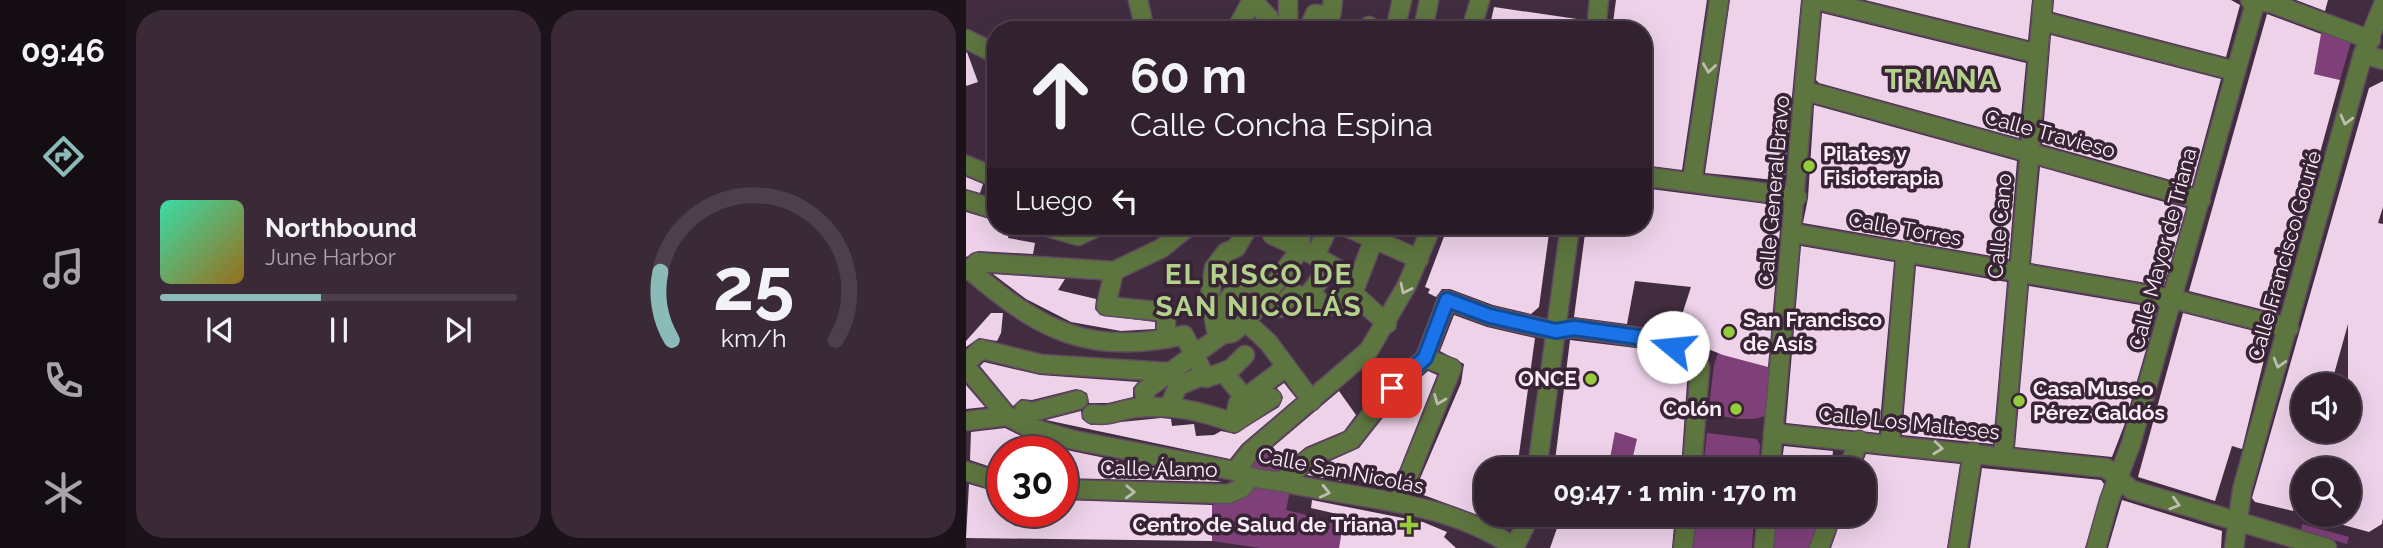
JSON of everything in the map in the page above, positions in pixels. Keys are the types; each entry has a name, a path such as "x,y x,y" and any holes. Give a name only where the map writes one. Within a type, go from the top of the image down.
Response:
{"street":[{"path":"1138,0 1143,21"},
{"path":"1241,21 1252,0 1270,21"},
{"path":"1288,0 1288,21"},
{"path":"1312,21 1315,14 1331,16 1333,0"},
{"path":"1397,21 1402,0"},
{"path":"1425,21 1429,0"},
{"path":"1474,21 1480,0"},
{"path":"1597,21 1600,0"},
{"path":"1692,182 1719,0"},
{"path":"1815,0 2038,54"},
{"name":"Calle General Bravo","path":"1771,457 1815,0"},
{"name":"Calle Cano","path":"2003,456 2043,0"},
{"path":"2254,1 2271,4 2367,47 2383,60"},
{"name":"Calle Mayor de Triana","path":"2096,548 2173,299 2254,1"},
{"name":"Calle Francisco Gourié","path":"2234,548 2235,522 2367,47 2383,5"},
{"path":"2042,21 2235,71"},
{"path":"966,39 987,50"},
{"name":"Calle Travieso","path":"1806,91 2201,200"},
{"path":"966,165 987,174"},
{"path":"1652,177 1797,197"},
{"path":"966,200 987,208"},
{"name":"Calle Torres","path":"1793,233 2173,299 2289,328"},
{"path":"1178,235 1162,248 1114,271 977,262 968,270 1051,329 1105,343 1166,339 1184,335 1206,378 1223,372 1245,355"},
{"path":"1219,332 1210,296 1213,268 1226,252 1236,248 1244,235"},
{"path":"1272,235 1308,253 1355,287 1387,324"},
{"path":"1304,235 1308,253"},
{"path":"1219,332 1232,333 1246,322 1262,298 1308,253 1322,235"},
{"path":"1279,308 1293,293 1306,298 1315,287 1327,307 1355,287 1368,235"},
{"path":"1373,235 1419,259"},
{"path":"1243,475 1250,452 1370,350 1387,324 1428,235"},
{"path":"1539,457 1569,235"},
{"path":"1891,443 1906,251"},
{"path":"1114,271 1106,306 1166,312 1166,339"},
{"path":"1147,407 1144,391 1195,356 1219,332 1224,318 1224,305 1244,279 1262,298"},
{"path":"1281,482 1311,457 1351,440 1392,388 1425,358 1447,300 1490,316 1556,331 1574,328 1652,339 1694,355 1700,368 1693,457"},
{"path":"1246,322 1268,342 1312,401"},
{"path":"1013,419 966,365 981,349 1041,364 1168,372"},
{"path":"1398,502 1452,368 1425,358"},
{"path":"1104,444 1101,415 1126,410 1147,407 1195,409 1234,423 1286,367"},
{"path":"1223,372 1272,434"},
{"path":"1170,407 1178,386 1204,375"},
{"path":"1249,404 1272,398"},
{"path":"966,421 1013,419 1024,410 1032,412 1078,400"},
{"name":"Calle San Nicolás","path":"1013,419 1042,432 1344,496 1398,502 1485,531 1514,548"},
{"name":"Calle Los Malteses","path":"1773,433 1891,443 2106,468 2132,490 2327,548"},
{"path":"1852,457 1858,440"},
{"path":"1958,548 1973,452"},
{"path":"966,471 987,478"},
{"name":"Calle Álamo","path":"1078,489 1228,494 1242,488 1243,475"},
{"path":"1514,548 1524,527"},
{"path":"1683,548 1685,527"},
{"path":"1764,548 1766,527"},
{"path":"1819,548 1827,527"}],"shaded area":[{"path":"2322,26 2352,38 2340,80 2314,74"},
{"path":"1718,353 1776,369 1769,413 1763,417 1748,419 1708,414"},
{"path":"1615,432 1637,439 1633,457 1610,457"},
{"path":"1707,433 1757,439 1760,445 1759,457 1704,457"},
{"path":"1271,444 1289,469 1275,478 1251,468 1250,461"},
{"path":"1262,486 1290,491 1286,510 1343,524 1339,548 1260,548 1212,541 1212,505"},
{"path":"1753,527 1752,548 1691,548 1693,529"},
{"path":"1771,527 1833,527 1825,548 1769,548"},
{"path":"2302,527 2313,527 2349,537 2347,544 2301,531"}],"building":[{"path":"1616,0 1707,0 1682,170 1652,166 1652,21 1613,21"},
{"path":"1730,0 1801,0 1784,181 1705,173"},
{"path":"1865,0 2032,0 2028,40"},
{"path":"2054,0 2231,0 2240,5 2226,57 2053,12"},
{"path":"2296,0 2328,0 2325,11"},
{"path":"1494,7 1577,19 1577,21 1491,21"},
{"path":"1822,13 2026,63 2019,138 1819,83 1816,80"},
{"path":"2267,14 2321,34 2314,74 2340,80 2276,313 2189,291"},
{"path":"2051,35 2221,79 2192,186 2042,144"},
{"path":"966,53 978,82 966,86"},
{"path":"2383,81 2383,207 2378,223 2383,224 2382,524 2369,532 2351,527 2361,527 2361,457 2291,457 2291,511 2255,502 2252,498 2369,88"},
{"path":"1814,105 2017,161 2009,259 1803,223 1808,198"},
{"path":"2040,167 2186,208 2164,286 2031,263"},
{"path":"966,177 983,184 980,193 966,189"},
{"path":"1652,189 1782,206 1768,367 1723,355 1678,337 1683,325 1679,324 1691,287 1635,281 1627,324 1574,317 1585,235 1652,235"},
{"path":"966,212 987,218 987,235 1009,235 1008,238 1035,243 1033,254 978,251 966,257"},
{"path":"1445,235 1549,235 1539,307 1531,314 1493,305 1450,289 1442,289 1436,297 1428,293 1430,289 1425,287"},
{"path":"1801,246 1894,262 1879,433 1786,423"},
{"path":"1916,266 2007,282 1993,444 1902,435"},
{"path":"993,274 1065,279 1058,290 1096,299 1095,309 1100,315 1155,322 1155,329 1121,331 1071,322 1026,299"},
{"path":"2029,286 2158,308 2124,426 2112,457 2015,447"},
{"path":"991,313 1003,313 1001,333 997,341 979,338 966,347 966,341"},
{"path":"2183,313 2270,335 2242,449 2232,446 2215,501 2138,477"},
{"path":"1454,315 1487,327 1535,338 1519,457 1474,457 1474,514 1418,493 1416,488 1461,383 1464,364 1440,351"},
{"path":"1570,340 1644,349 1686,364 1688,369 1682,457 1633,457 1637,439 1615,432 1610,457 1555,457"},
{"path":"984,362 1040,375 1138,382 1133,388 1133,397 1108,403 1089,403 1087,393 1076,389 1032,400 1021,399 1013,406 980,366"},
{"path":"1428,371 1437,375 1392,488 1347,476 1347,482 1307,475 1317,467 1359,448 1400,396"},
{"path":"1284,383 1296,398 1242,444 1230,459 1046,420 1081,411 1082,419 1091,425 1161,418 1171,419 1172,426 1194,424 1196,436 1214,435 1221,431 1235,434 1279,407 1283,397 1277,388"},
{"path":"966,385 985,407 966,409"},
{"path":"1339,391 1356,415 1344,431 1306,447 1285,464 1273,447"},
{"path":"1005,428 1021,436 987,436 987,466 970,460 971,432"},
{"path":"1784,446 1833,451 1832,457 1783,457"},
{"path":"1078,452 1222,482 1078,478"},
{"path":"1866,454 1960,464 1947,548 1831,548 1838,527 1876,527 1876,457 1865,457"},
{"path":"1982,468 2101,480 2104,484 2085,548 1970,548"},
{"path":"969,484 987,489 987,527 1078,527 1078,501 1212,505 1212,541 966,538"},
{"name":"Centro de Salud de Triana","path":"1312,500 1423,522 1447,532 1444,537 1456,548 1339,548 1343,524 1336,522 1337,514 1311,508"},
{"path":"2122,500 2222,531 2221,548 2108,548"},
{"path":"1557,527 1674,527 1672,548 1550,548"}],"place":[{"name":"Pilates y Fisioterapia","path":"1809,166"},
{"name":"San Francisco de Asís","path":"1729,332"},
{"name":"ONCE","path":"1591,379"},
{"name":"Casa Museo Pérez Galdós","path":"2019,401"},
{"name":"Colón","path":"1736,409"},
{"name":"Centro de Salud de Triana","path":"1409,525"}],"district":[{"name":"TRIANA","path":"1942,79"},
{"name":"EL RISCO DE SAN NICOLÁS","path":"1259,290"}],"route":[{"path":"1392,388 1425,358 1447,300 1490,316 1556,331 1574,328 1652,339 1673,347"}]}
